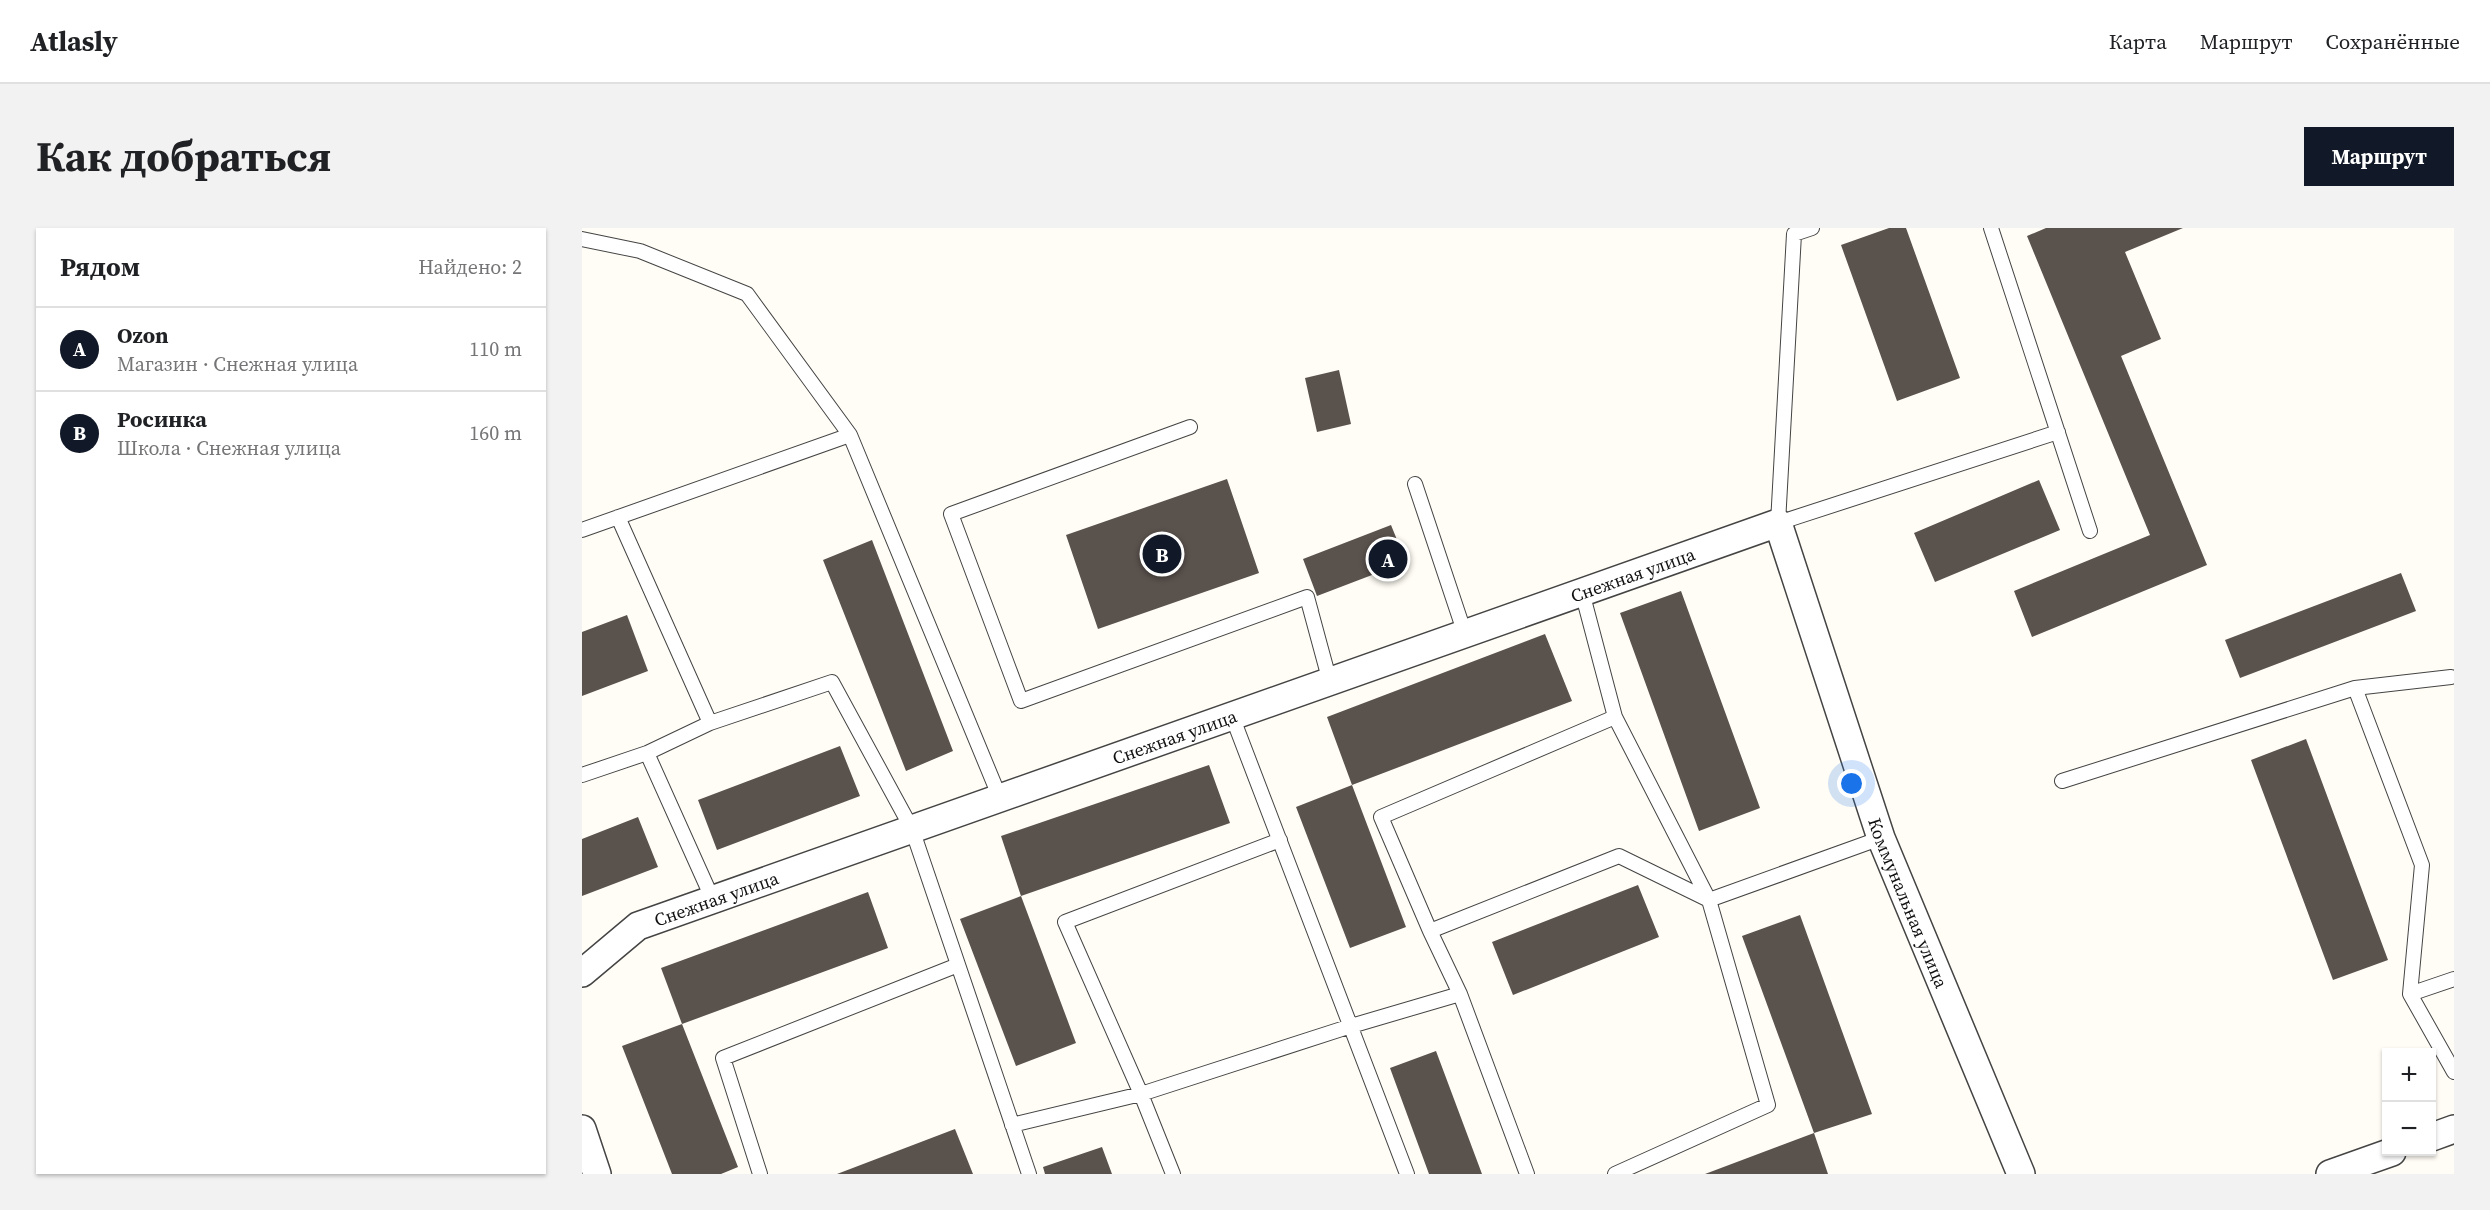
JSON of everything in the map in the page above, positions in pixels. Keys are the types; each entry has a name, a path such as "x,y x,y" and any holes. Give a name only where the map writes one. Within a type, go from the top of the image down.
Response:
{"street":[{"name":"Снежная улица","path":"582,973 638,926 1778,523"},
{"name":"Коммунальная улица","path":"1778,523 1881,838 2021,1174"},
{"path":"582,1129 597,1174"},
{"path":"2436,1136 2454,1129"},
{"path":"2330,1174 2382,1156"}],"lane":[{"path":"1812,228 1793,231 1778,523 2058,432"},
{"path":"1991,228 2090,531"},
{"path":"582,240 640,251 747,294 850,435 1000,798"},
{"path":"1190,427 951,514 1022,702 1307,597 1330,681"},
{"path":"582,530 850,435"},
{"path":"1415,484 1466,634"},
{"path":"618,517 710,723"},
{"path":"1582,592 1615,717 1709,900 1768,1106 1615,1174"},
{"path":"2062,781 2355,688 2451,677"},
{"path":"582,775 647,753 710,723 832,682 912,829 1029,1174"},
{"path":"2355,688 2422,865 2410,994 2454,1072"},
{"path":"1232,716 1407,1174"},
{"path":"1527,1174 1460,994 1381,817 1615,717"},
{"path":"647,753 713,900"},
{"path":"1430,931 1619,856 1709,900 1881,838"},
{"path":"1173,1174 1141,1094 1065,921 1280,840"},
{"path":"760,1174 723,1058 958,965"},
{"path":"2410,994 2454,979"},
{"path":"1012,1125 1141,1094 1351,1026 1460,994"}],"building":[{"path":"1889,228 1906,228 1960,378 1897,401 1841,245"},
{"path":"2046,228 2183,228 2125,252 2161,339 2121,356 2207,565 2032,637 2014,591 2150,535 2027,236"},
{"path":"1339,370 1351,424 1317,432 1305,378"},
{"path":"1227,479 1259,573 1098,629 1066,535"},
{"path":"2039,480 2060,530 1935,582 1914,533"},
{"path":"1391,525 1406,562 1317,596 1303,559"},
{"path":"872,540 953,751 906,771 823,560"},
{"path":"2401,573 2416,611 2240,678 2225,640"},
{"path":"1681,591 1760,808 1699,831 1620,613"},
{"path":"627,615 648,671 582,696 582,632"},
{"path":"1545,634 1572,701 1352,785 1327,717"},
{"path":"2306,739 2388,960 2333,980 2251,760"},
{"path":"840,746 860,796 717,850 698,800"},
{"path":"1209,765 1230,823 1021,896 1001,836"},
{"path":"1352,785 1406,927 1350,948 1296,807"},
{"path":"638,817 658,867 582,896 582,839"},
{"path":"1638,885 1659,937 1513,995 1492,942"},
{"path":"868,892 888,948 682,1024 661,968"},
{"path":"1021,896 1076,1043 1016,1066 960,919"},
{"path":"1800,915 1872,1114 1814,1133 1742,936"},
{"path":"682,1024 738,1167 721,1174 672,1174 622,1046"},
{"path":"1436,1051 1482,1174 1429,1174 1390,1068"},
{"path":"955,1129 973,1174 837,1174"},
{"path":"1814,1133 1828,1174 1705,1174"},
{"path":"1102,1147 1112,1174 1045,1174 1043,1167"}],"place":[{"name":"Росинка","path":"1162,554"},
{"name":"Ozon","path":"1388,559"}]}
